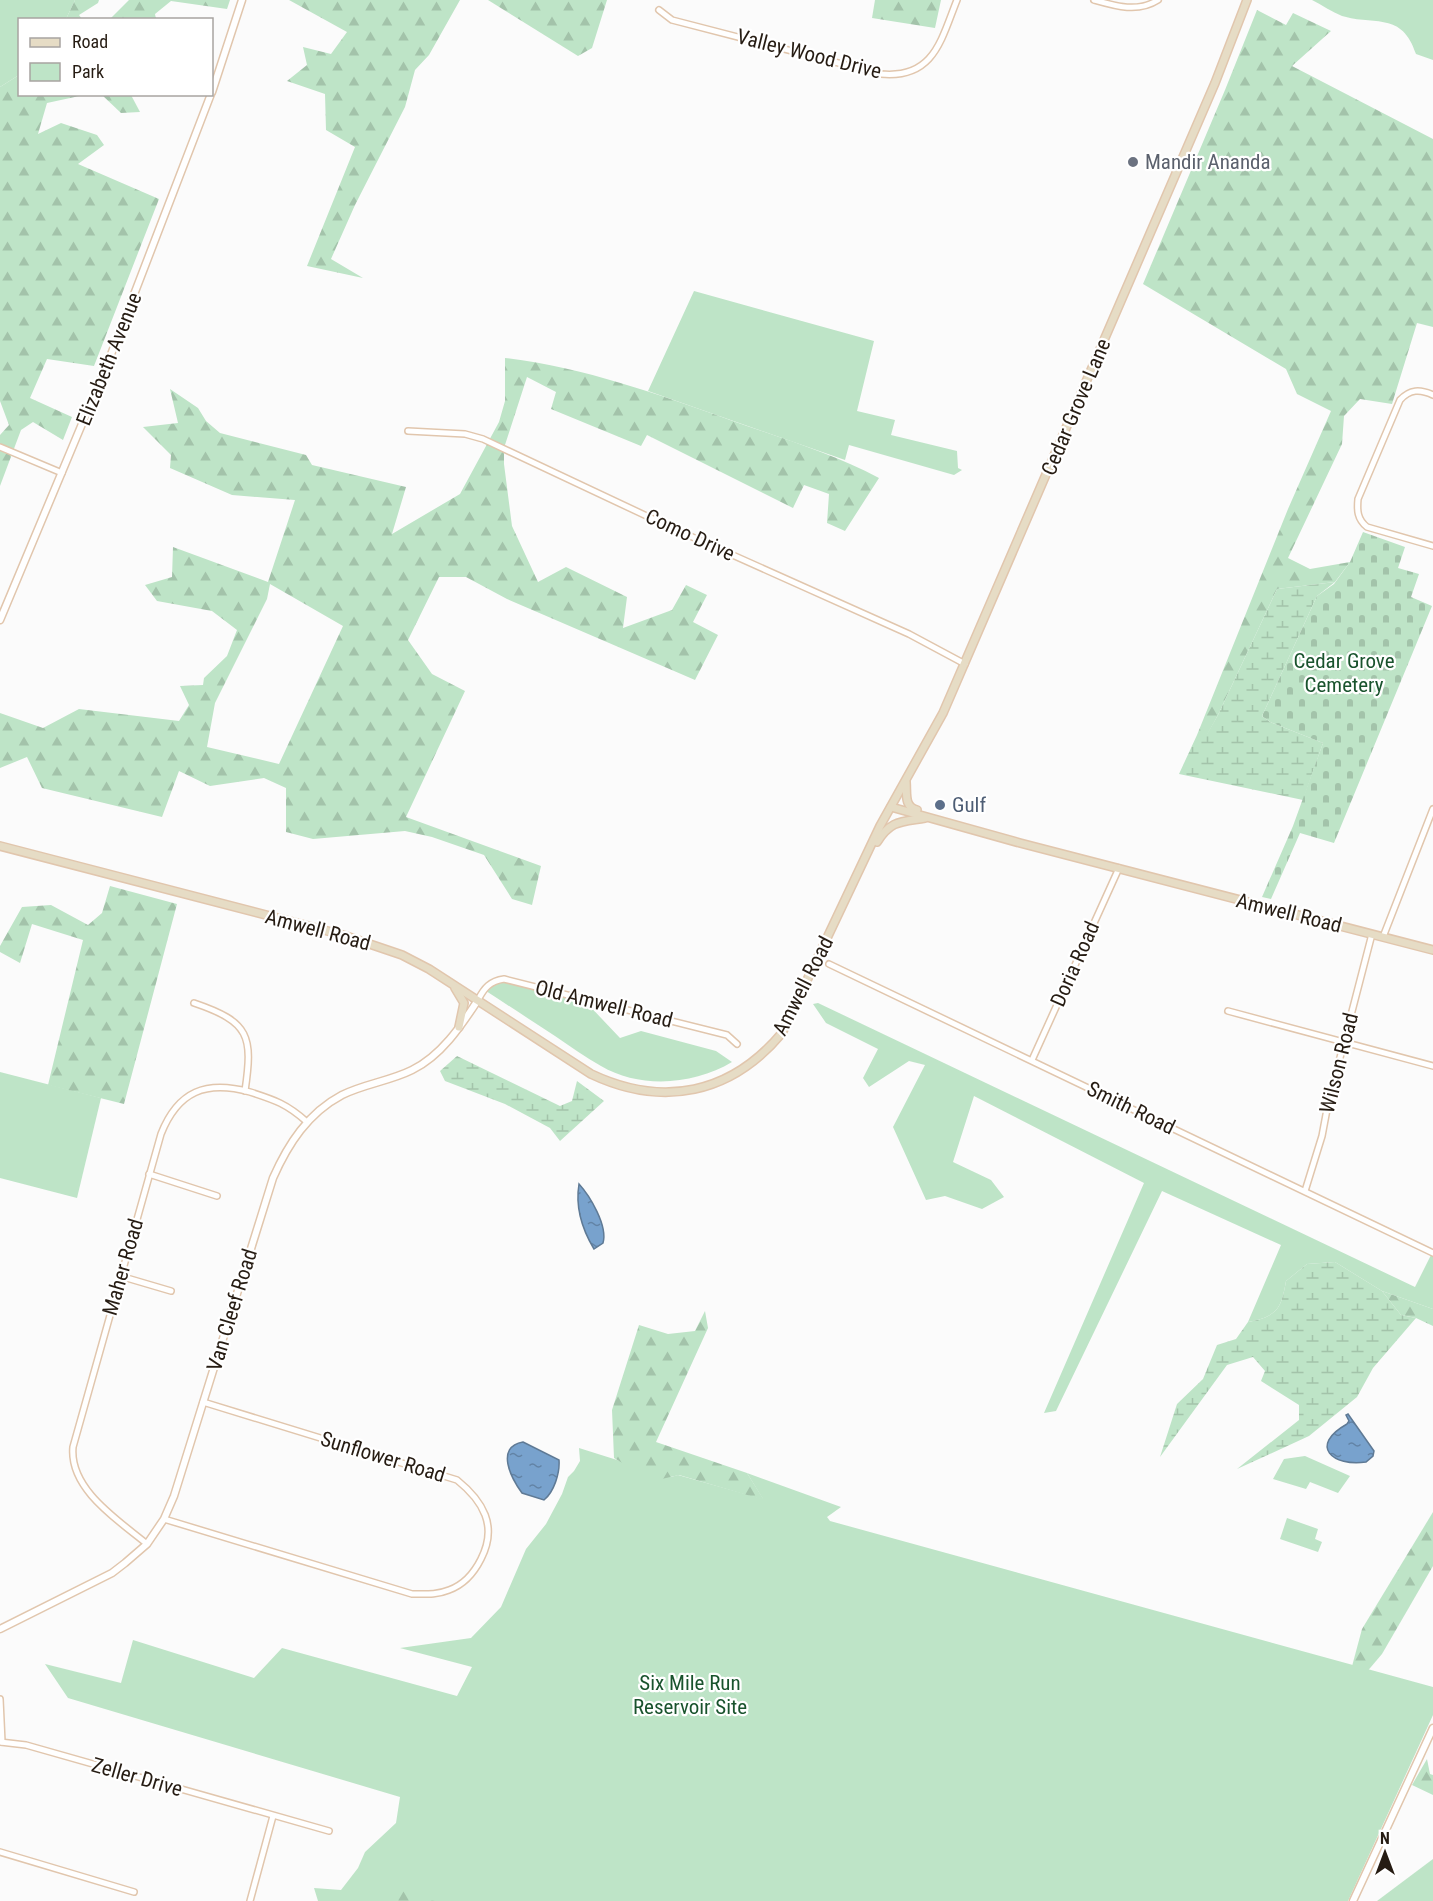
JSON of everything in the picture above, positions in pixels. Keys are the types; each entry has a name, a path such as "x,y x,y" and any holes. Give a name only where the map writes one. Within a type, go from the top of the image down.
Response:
{"main road":[{"name":"Cedar Grove Lane","path":"891,807 943,713 965,664 1215,83 1247,0"},
{"path":"906,780 910,808 942,817 946,822"},
{"name":"Amwell Road","path":"0,846 343,935 402,955 452,983 591,1074 611,1084 633,1090 659,1093 704,1088 730,1078 751,1065 782,1033 891,807 1433,950"},
{"path":"859,872 864,868 885,830 897,822 931,818"},
{"path":"452,983 464,1003 459,1027"}],"street":[{"name":"Elizabeth Avenue","path":"213,87 243,0"},
{"name":"Valley Wood Drive","path":"660,10 672,20 882,74 894,75 920,68 936,51 957,0"},
{"path":"1094,0 1130,8 1158,0"},
{"name":"Elizabeth Avenue","path":"0,620 114,346 210,96"},
{"path":"1433,395 1417,390 1400,400 1358,499 1357,511 1362,523 1367,527 1433,546"},
{"name":"Como Drive","path":"408,431 465,434 479,438 909,634 965,664"},
{"path":"0,447 62,473"},
{"path":"1383,937 1433,809"},
{"name":"Doria Road","path":"1032,1060 1119,868"},
{"name":"Wilson Road","path":"1305,1191 1322,1136 1343,1043 1372,934"},
{"name":"Smith Road","path":"829,964 1433,1252"},
{"name":"Old Amwell Road","path":"478,1000 487,986 496,980 504,979 727,1035 737,1044"},
{"name":"Van Cleef Road","path":"0,1629 112,1573 147,1544 165,1519 174,1496 273,1178 284,1154 307,1122 343,1095 412,1070 429,1060 459,1027 478,1000"},
{"path":"194,1003 215,1010 230,1020 245,1036 249,1054 245,1091"},
{"path":"1228,1011 1433,1066"},
{"name":"Maher Road","path":"147,1544 110,1514 84,1487 76,1475 72,1456 161,1134 177,1105 191,1094 201,1089 222,1087 245,1091 286,1105 307,1122"},
{"path":"149,1174 217,1196"},
{"path":"120,1276 171,1291"},
{"name":"Sunflower Road","path":"165,1519 412,1594 431,1594 449,1590 464,1582 477,1567 486,1550 489,1534 486,1518 477,1498 457,1480 203,1402"},
{"path":"0,1699 1,1742"},
{"path":"1353,1901 1433,1728"},
{"name":"Zeller Drive","path":"1,1742 26,1745 329,1831"},
{"path":"250,1901 273,1816"},
{"path":"0,1852 134,1892"}],"green space":[{"path":"0,0 75,0 66,18 18,18 18,76 0,87"},
{"path":"75,0 99,0 79,15 81,18 66,18"},
{"path":"129,0 230,0 227,9 171,1 155,14 156,18 111,18"},
{"path":"289,0 460,0 429,55 415,70 405,107 355,205 331,259 363,278 307,266 355,147 326,130 325,94 287,81 307,65 303,47 331,54 347,32"},
{"path":"488,0 607,0 592,48 578,56"},
{"path":"875,0 941,0 935,28 872,18"},
{"path":"1312,0 1433,0 1433,60 1416,54 1410,40 1403,31 1395,26 1342,16"},
{"path":"1257,10 1286,25 1293,13 1331,31 1292,66 1433,139 1433,327 1417,323 1392,404 1360,399 1344,416 1342,444 1288,558 1310,569 1350,562 1335,582 1277,589 1218,715 1207,735 1197,735 1288,509 1331,411 1297,394 1286,369 1143,284"},
{"path":"18,76 18,96 79,96 47,103 38,134 61,123 97,135 104,145 78,164 159,199 94,366 47,359 30,398 72,417 63,440 33,422 21,430 0,486 0,435 9,425 0,401 0,87"},
{"path":"103,96 132,96 140,112 121,113"},
{"path":"694,291 874,341 857,411 895,420 891,435 957,451 958,468 962,470 954,475 849,445 845,460 648,391"},
{"path":"505,358 534,362 647,391 825,453 879,478 845,531 827,523 829,494 804,485 793,508 647,435 641,446 551,409 556,392 527,377 504,448 504,464 512,526 538,582 566,567 627,597 623,628 672,610 686,585 707,595 693,622 718,635 695,680 507,599 466,577 439,577 408,640 432,674 465,691 406,817 541,866 532,905 512,899 484,855 432,837 405,831 313,839 286,832 286,788 264,778 210,786 179,771 162,817 42,788 27,757 0,768 0,713 43,728 79,709 179,721 189,705 180,686 203,685 204,678 227,656 237,630 212,611 157,601 145,585 172,577 173,547 268,582 295,500 232,495 170,468 171,455 143,427 178,423 170,389 198,408 206,421 220,433 306,455 312,465 406,487 392,534 460,494 499,422 505,401","holes":["270,584 343,626 279,764 207,747 215,703 267,599"]},
{"name":"Cedar Grove Cemetery","path":"1363,532 1405,547 1398,568 1419,574 1411,597 1432,606 1334,843 1300,833 1271,899 1262,897 1293,826 1323,743 1270,722 1262,716 1317,596 1334,584 1350,562"},
{"path":"1335,582 1317,596 1262,716 1270,722 1323,743 1303,800 1179,774 1197,735 1207,734 1218,715 1277,589"},
{"path":"110,886 177,904 124,1104 48,1085 83,940 32,924 20,963 0,952 0,946 22,907 51,905 88,925 102,913"},
{"path":"514,981 584,1000 620,1038 641,1031 716,1051 732,1062 701,1076 667,1081 650,1081 616,1073 589,1059 486,991 494,982"},
{"path":"818,1003 1415,1287 1433,1251 1433,1309 1382,1291 1335,1262 1307,1264 1286,1281 1282,1299 1276,1310 1265,1317 1248,1322 1281,1245 1162,1191 1056,1411 1044,1413 1144,1183 974,1096 953,1162 991,1180 1004,1197 982,1209 945,1196 926,1200 893,1127 925,1065 909,1061 869,1087 863,1078 878,1049 826,1023 813,1004"},
{"path":"457,1056 560,1106 572,1101 577,1081 604,1101 560,1141 550,1128 505,1104 445,1081 440,1071"},
{"path":"0,1072 101,1098 77,1198 0,1178"},
{"path":"1335,1262 1382,1291 1401,1315 1416,1318 1373,1368 1357,1397 1309,1436 1237,1469 1299,1420 1299,1405 1261,1381 1265,1371 1253,1357 1227,1365 1160,1457 1177,1404 1203,1379 1217,1345 1236,1339 1248,1322 1265,1317 1276,1310 1282,1299 1286,1281 1307,1264"},
{"path":"1382,1291 1433,1309 1433,1326 1416,1318 1401,1315"},
{"path":"705,1311 708,1328 656,1442 747,1473 764,1500 679,1475 653,1481 614,1458 612,1410 639,1325 668,1334 695,1331"},
{"name":"Six Mile Run Reservoir Site","path":"579,1448 671,1477 678,1475 763,1499 747,1473 841,1507 827,1517 830,1521 1433,1687 1433,1715 1348,1901 318,1901 314,1888 341,1890 358,1868 365,1852 396,1823 400,1797 68,1698 45,1664 121,1683 133,1640 254,1678 282,1648 457,1696 472,1667 400,1648 471,1638 501,1607 526,1549 546,1524 568,1477 580,1461"},
{"path":"1305,1456 1350,1476 1338,1493 1310,1482 1306,1489 1273,1479 1284,1459"},
{"path":"1433,1512 1433,1566 1382,1654 1354,1687 1347,1685 1362,1629"},
{"path":"1287,1518 1318,1529 1315,1539 1322,1542 1318,1552 1280,1539"},
{"path":"1427,1759 1430,1774 1433,1775 1433,1795 1412,1785"},
{"path":"1433,1859 1433,1901 1377,1901"},
{"path":"412,1883 421,1898 435,1901 378,1901"}],"water":[{"path":"579,1184 593,1203 603,1228 603,1243 594,1249 580,1218"},
{"path":"1348,1414 1374,1451 1373,1456 1366,1462 1354,1463 1335,1458 1327,1447 1335,1432 1349,1421 1346,1415"},
{"path":"523,1442 559,1460 556,1482 544,1500 522,1493 510,1472 507,1456 509,1450 514,1445"}],"place":[{"name":"Mandir Ananda","path":"1133,162"},
{"name":"Gulf","path":"940,805"}]}
